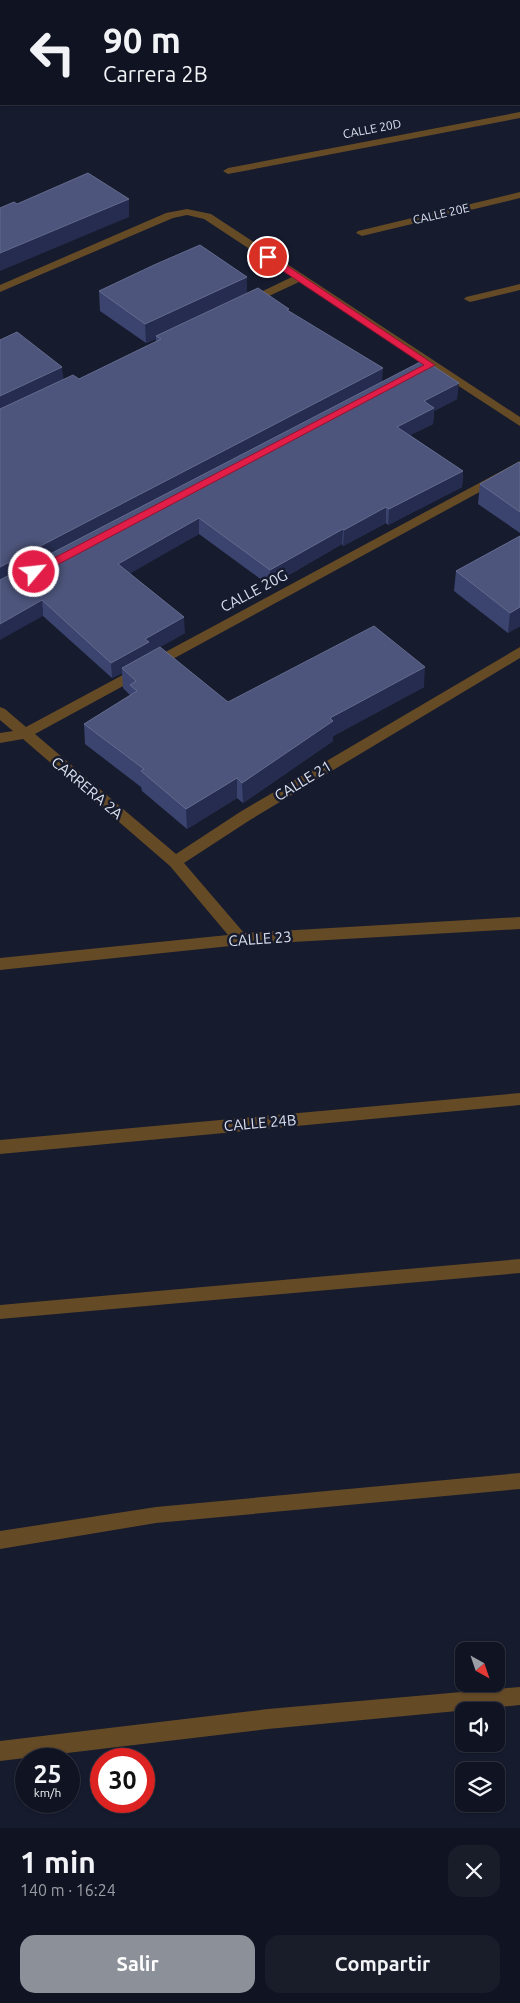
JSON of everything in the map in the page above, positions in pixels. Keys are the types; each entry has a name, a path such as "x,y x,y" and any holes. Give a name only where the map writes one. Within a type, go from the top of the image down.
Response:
{"street":[{"name":"CALLE 20D","path":"228,171 520,115"},
{"name":"CALLE 20E","path":"362,233 520,195"},
{"path":"0,288 170,215 187,212 207,216 426,367 520,422"},
{"path":"237,307 298,278"},
{"path":"470,299 520,287"},
{"name":"CALLE 20G","path":"0,738 24,734 520,465"},
{"name":"CALLE 21","path":"175,862 245,816 520,652"},
{"name":"CARRERA 2A","path":"0,712 175,862"},
{"path":"175,862 240,940"},
{"name":"CALLE 23","path":"0,964 240,940 520,923"},
{"name":"CALLE 24B","path":"0,1147 520,1099"},
{"path":"0,1312 520,1266"},
{"path":"0,1540 156,1515 520,1481"},
{"path":"0,1752 268,1720 520,1696"}],"building":[{"path":"88,173 129,199 0,253 0,208 14,202 17,204"},
{"path":"200,245 247,277 145,324 99,291 154,265"},
{"path":"258,288 289,309 287,310 383,368 0,567 0,409 73,375 79,379 161,339 156,336"},
{"path":"17,332 62,367 0,396 0,340"},
{"path":"424,360 459,383 424,401 434,408 397,427 463,471 389,509 386,507 343,529 270,570 199,518 118,564 184,617 145,639 149,642 111,663 42,600 0,624 0,580"},
{"path":"520,463 520,512 480,484"},
{"path":"520,536 520,607 510,613 456,571"},
{"path":"374,626 425,667 330,718 333,721 242,783 237,778 186,809 141,771 144,769 84,724 137,691 130,685 136,681 122,668 160,647 228,702"}],"route":[{"path":"34,572 430,365 268,257"}]}
